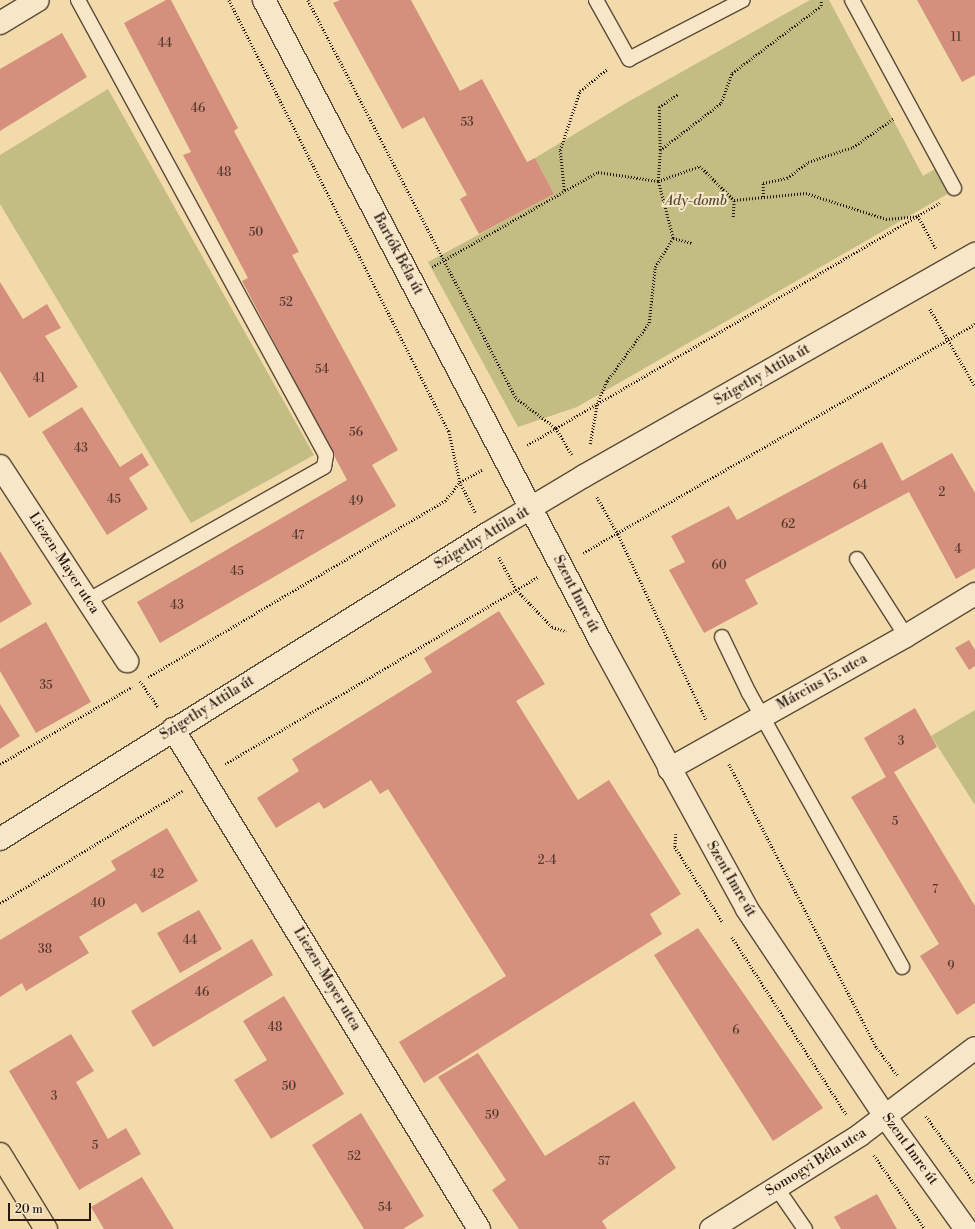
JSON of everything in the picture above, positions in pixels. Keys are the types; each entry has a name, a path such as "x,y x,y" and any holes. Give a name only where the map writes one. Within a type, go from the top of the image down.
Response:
{"main road":[{"path":"0,1154 46,1229"}],"street":[{"path":"0,23 38,0"},
{"name":"Bartók Béla út","path":"264,0 411,278 530,508"},
{"name":"Szigethy Attila út","path":"0,839 173,729 530,508 975,254"},
{"name":"Liezen-Mayer utca","path":"0,466 89,600 127,661"},
{"name":"Szent Imre út","path":"530,508 669,769 746,909 885,1116 966,1229"},
{"name":"Március 15. utca","path":"669,769 761,715 906,636 975,594"},
{"name":"Liezen-Mayer utca","path":"173,729 204,777 480,1229"},
{"name":"Somogyi Béla utca","path":"711,1229 860,1135 975,1048"}],"lane":[{"path":"78,0 326,455 324,467 89,600"},
{"path":"596,0 628,59 743,0"},
{"path":"852,0 954,188"},
{"path":"857,559 906,636"},
{"path":"722,637 761,715 902,967"},
{"path":"776,1187 805,1229"}],"path":[{"path":"229,0 450,431 460,482 516,588 552,627 601,642"},
{"path":"308,0 516,398 556,428"},
{"path":"660,150 721,104 732,73 821,6 820,0"},
{"path":"564,190 560,150 580,91 626,54"},
{"path":"584,476 597,404 607,381 649,323 655,267 673,238 658,181 660,150 659,107 678,94"},
{"path":"763,197 763,183 787,178 808,162 853,146 869,134 911,108"},
{"path":"411,278 598,172 658,181 700,166 734,200 733,217"},
{"path":"734,200 806,193 886,219 918,216"},
{"path":"0,764 446,501 460,482 556,428 944,201"},
{"path":"918,216 948,269"},
{"path":"673,238 692,243"},
{"path":"918,287 975,386"},
{"path":"0,903 204,777 516,588 618,534 975,324"},
{"path":"618,534 717,740 877,1048 975,1184"},
{"path":"127,661 173,729"}],"green space":[{"name":"Ady-domb","path":"810,0 829,0 923,176 942,165 951,192 577,407 518,427 428,262 554,194 535,158 626,103"},
{"path":"108,89 314,455 191,523 0,204 0,155"},
{"path":"975,710 975,805 931,736"}],"building":[{"path":"166,0 171,0 238,128 234,131 299,252 292,255 398,450 372,465 396,506 160,643 137,602 347,480 242,281 248,278 183,155 191,152 124,23"},
{"path":"340,0 411,0 460,91 482,79 527,162 535,158 554,194 479,234 460,199 467,195 424,117 402,129 333,3"},
{"path":"917,0 975,0 975,75 962,82"},
{"path":"62,33 87,77 0,131 0,69"},
{"path":"0,282 23,319 47,304 61,328 45,336 78,387 29,418 0,371"},
{"path":"82,407 120,467 142,453 149,465 129,478 148,509 107,535 42,432"},
{"path":"882,442 902,481 952,453 975,493 975,568 956,579 909,492 745,580 758,604 704,633 669,570 685,562 671,536 729,506 737,520"},
{"path":"0,551 32,604 0,623"},
{"path":"499,611 545,684 516,701 578,800 609,780 681,894 650,914 662,934 424,1083 399,1042 506,976 388,789 380,794 371,780 324,809 319,802 276,828 257,798 299,771 292,759 432,672 424,658"},
{"path":"46,622 91,702 36,733 0,671 0,649"},
{"path":"969,640 975,650 975,666 969,670 955,648"},
{"path":"0,704 20,736 0,749"},
{"path":"915,708 937,747 894,772 975,906 975,1003 957,1015 920,956 939,944 851,797 886,777 864,738"},
{"path":"167,828 198,881 142,913 136,903 79,937 89,953 26,991 22,983 0,997 0,940 116,870 111,861"},
{"path":"199,910 222,949 180,973 157,933"},
{"path":"698,928 823,1108 773,1141 654,955"},
{"path":"252,939 273,975 153,1047 131,1011"},
{"path":"284,996 344,1094 271,1139 234,1080 267,1060 243,1021"},
{"path":"71,1034 94,1071 76,1082 108,1139 126,1128 141,1154 79,1190 9,1071"},
{"path":"478,1053 545,1156 634,1101 676,1168 602,1221 607,1229 519,1229 492,1190 506,1180 438,1077"},
{"path":"361,1113 424,1216 403,1229 364,1229 312,1145"},
{"path":"142,1177 174,1229 104,1229 91,1207"},
{"path":"877,1194 897,1229 841,1229 834,1217"}]}
